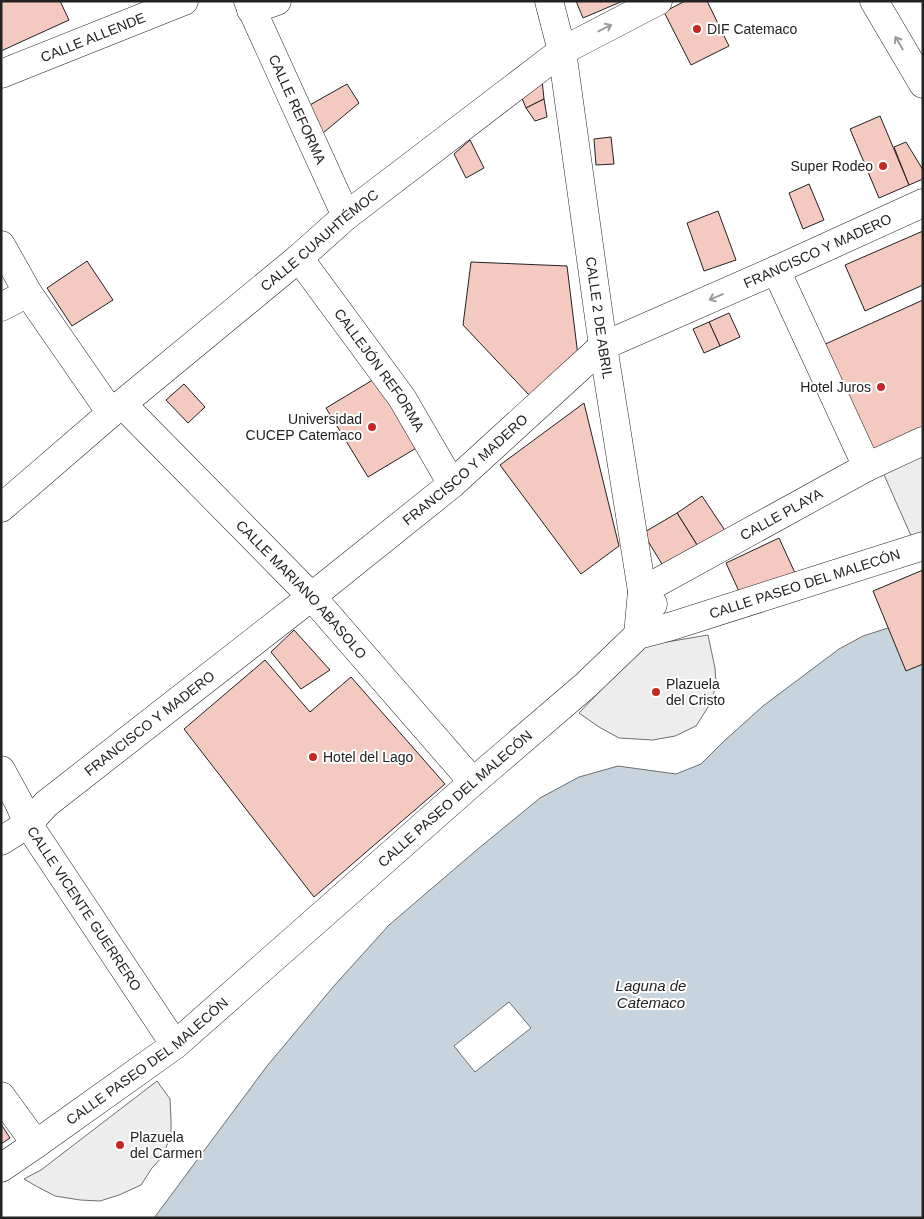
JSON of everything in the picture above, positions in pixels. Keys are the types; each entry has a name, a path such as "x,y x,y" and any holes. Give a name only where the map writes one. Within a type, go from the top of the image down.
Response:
{"street":[{"name":"CALLE ALLENDE","path":"1,74 184,1"},
{"path":"249,5 277,1"},
{"name":"CALLE 2 DE ABRIL","path":"550,1 562,51 603,346 642,591 638,635"},
{"name":"CALLE CUAUHTÉMOC","path":"1,508 116,408 299,258 346,216 562,51 658,1"},
{"path":"874,1 923,84"},
{"name":"CALLE REFORMA","path":"249,5 346,216"},
{"name":"FRANCISCO Y MADERO","path":"16,814 46,804 312,597 452,484 603,346 923,203"},
{"name":"CALLE MARIANO ABASOLO","path":"1,246 28,293 116,408 312,597 472,782"},
{"name":"CALLEJÓN REFORMA","path":"299,258 402,398 452,484"},
{"path":"776,270 867,467"},
{"path":"1,307 28,293"},
{"name":"CALLE PLAYA","path":"642,591 867,467 923,441"},
{"name":"CALLE PASEO DEL MALECÓN","path":"1,1168 175,1045 472,782 586,686 638,635 672,626 923,546"},
{"path":"642,591 672,626"},
{"name":"CALLE VICENTE GUERRERO","path":"1,770 16,814 175,1045"},
{"path":"1,842 16,814"},
{"path":"1,1096 36,1144"}],"shaded area":[{"path":"923,449 923,533 912,538 881,468"},
{"name":"Plazuela del Cristo","path":"708,635 716,683 712,701 696,726 675,736 653,740 619,738 579,713 643,646"},
{"name":"Plazuela del Carmen","path":"157,1081 170,1099 171,1134 163,1156 152,1168 141,1185 100,1201 80,1200 55,1196 24,1179 41,1170"}],"water":[{"name":"Laguna de Catemaco","path":"923,625 923,1218 154,1218 267,1066 333,987 389,925 540,798 579,777 618,766 676,774 701,764 763,706 839,649 863,636 888,628"}],"pier":[{"path":"509,1002 531,1028 475,1072 454,1046"}],"building":[{"path":"1,1 60,1 69,20 1,51"},
{"path":"576,1 623,1 583,18"},
{"name":"DIF Catemaco","path":"685,1 707,1 729,46 691,65 664,12"},
{"path":"542,80 544,99 526,108 521,96"},
{"path":"347,84 359,103 323,133 308,106"},
{"path":"544,99 547,117 535,121 526,108"},
{"name":"Super Rodeo","path":"880,116 909,185 879,198 850,129"},
{"path":"611,137 614,164 596,165 594,139"},
{"path":"470,140 484,168 466,178 454,154"},
{"path":"906,142 923,170 923,179 909,185 894,147"},
{"path":"809,184 824,220 803,229 789,193"},
{"path":"718,211 736,260 704,271 687,223"},
{"path":"923,231 923,285 865,311 845,265"},
{"path":"87,261 113,300 72,326 47,288"},
{"path":"471,262 567,266 578,356 530,396 463,325"},
{"name":"Hotel Juros","path":"923,300 923,429 870,453 821,346"},
{"path":"729,313 740,337 720,346 709,322"},
{"path":"709,322 720,346 704,353 693,329"},
{"name":"Universidad CUCEP Catemaco","path":"376,378 418,447 368,477 326,408"},
{"path":"184,384 205,407 188,423 166,400"},
{"path":"584,403 619,546 581,574 500,465"},
{"path":"702,496 726,532 699,548 677,513"},
{"path":"677,513 699,548 665,569 643,533"},
{"path":"779,538 795,573 742,598 726,563"},
{"path":"923,570 923,664 906,671 873,591"},
{"path":"294,630 330,670 301,689 271,652"},
{"name":"Hotel del Lago","path":"265,660 310,712 351,677 445,784 314,897 184,729"},
{"path":"1,1124 10,1138 1,1144"}],"place":[{"name":"DIF Catemaco","path":"697,29"},
{"name":"Super Rodeo","path":"883,166"},
{"name":"Hotel Juros","path":"881,387"},
{"name":"Universidad CUCEP Catemaco","path":"372,427"},
{"name":"Plazuela del Cristo","path":"656,692"},
{"name":"Hotel del Lago","path":"313,757"},
{"name":"Plazuela del Carmen","path":"120,1145"}]}
